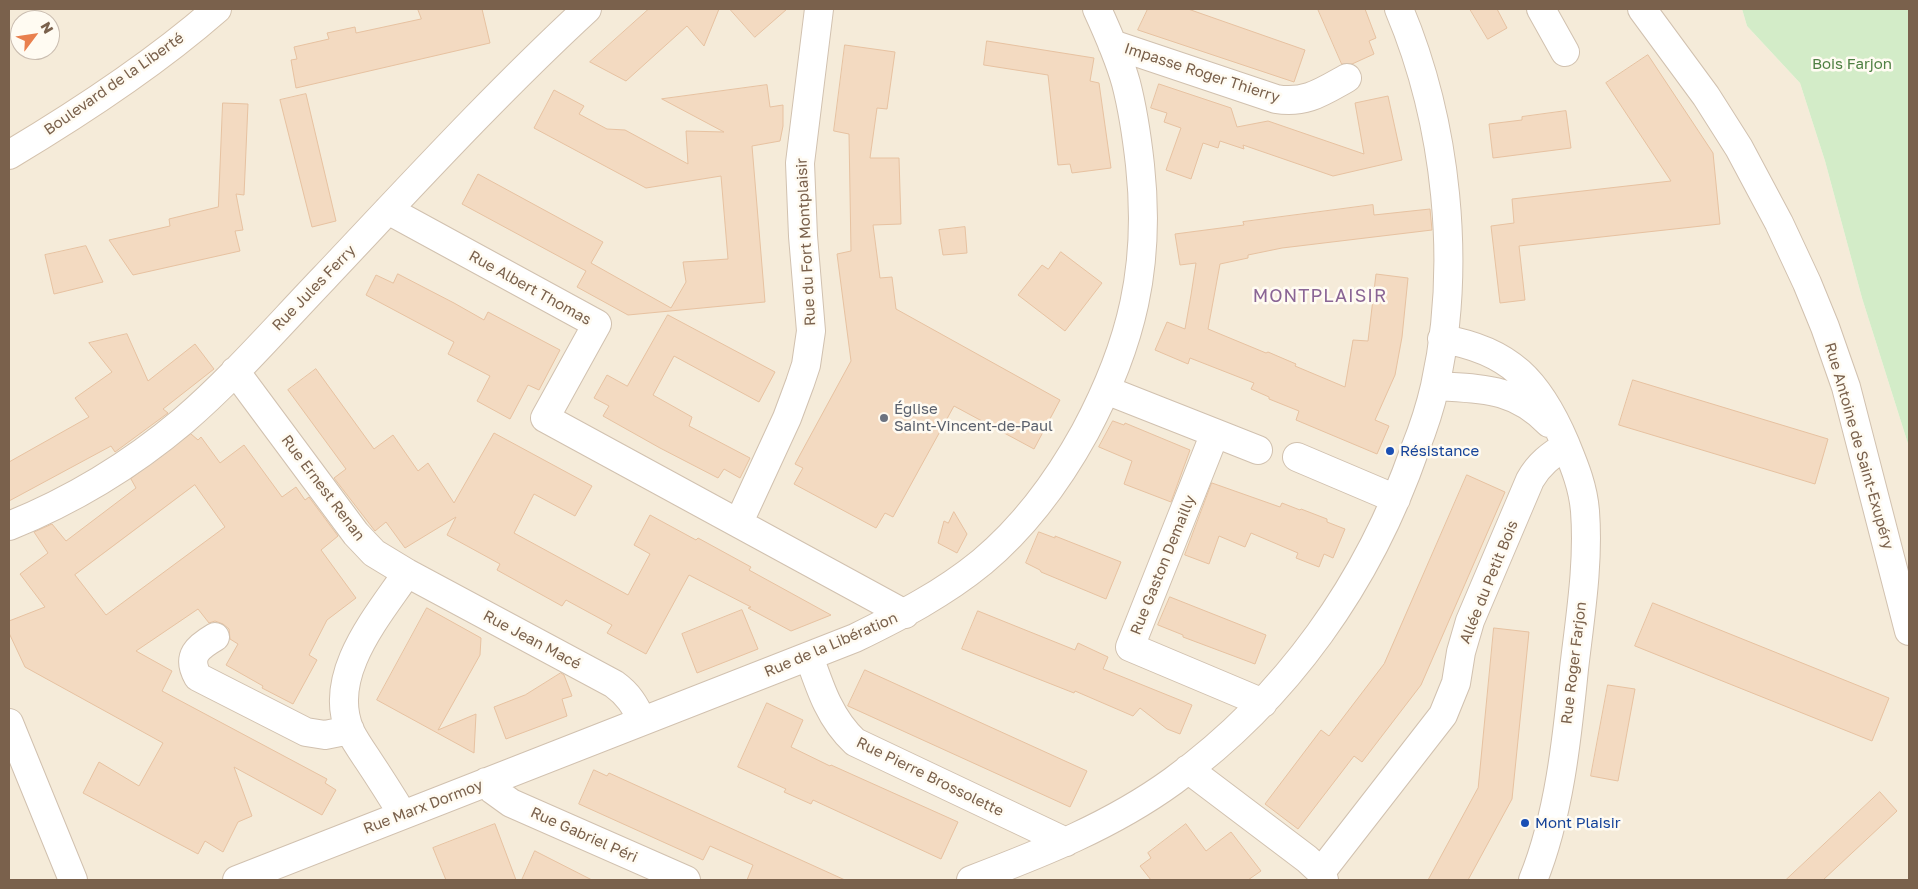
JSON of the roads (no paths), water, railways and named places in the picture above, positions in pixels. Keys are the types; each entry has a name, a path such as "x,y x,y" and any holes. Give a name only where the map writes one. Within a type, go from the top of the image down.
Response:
{"street":[{"name":"Boulevard de la Liberté","path":"9,155 79,112 217,9"},
{"name":"Rue Jules Ferry","path":"9,526 71,496 110,473 189,416 516,77 587,9"},
{"name":"Rue du Fort Montplaisir","path":"739,522 787,418 806,366 811,331 803,236 800,163 819,9"},
{"name":"Rue de la Libération","path":"608,734 855,638 905,614 953,584 983,562 1031,513 1061,474 1106,390 1132,317 1140,278 1144,238 1138,141 1126,82 1098,9"},
{"path":"971,880 1066,842 1126,812 1188,769 1228,736 1263,703 1304,656 1345,597 1380,536 1423,428 1435,386 1446,304 1448,242 1442,167 1423,78 1399,9"},
{"path":"1541,9 1565,52"},
{"name":"Rue Antoine de Saint-Exupéry","path":"1642,9 1706,96 1728,131 1757,180 1807,283 1835,354 1853,413 1909,631"},
{"name":"Impasse Roger Thierry","path":"1112,44 1276,99 1288,101 1297,101 1312,96 1347,78"},
{"name":"Rue Albert Thomas","path":"388,210 597,324 546,418 739,522"},
{"name":"Rue Roger Farjon","path":"1442,339 1482,348 1519,372 1532,385 1550,409 1578,475 1582,492 1585,510 1585,556 1572,693 1555,806 1542,859 1533,880"},
{"name":"Rue Ernest Renan","path":"234,371 360,539 374,553 407,573"},
{"name":"Rue Roger Farjon","path":"1435,386 1469,388 1511,396 1532,407 1540,414 1552,426 1566,446"},
{"path":"1106,390 1258,450"},
{"name":"Rue Gaston Demailly","path":"1215,433 1130,646 1263,703"},
{"name":"Allée du Petit Bois","path":"1188,769 1307,859 1322,876 1443,716 1452,696 1461,652 1470,621 1530,480 1544,461 1566,446"},
{"path":"1297,457 1396,499"},
{"path":"739,522 905,614"},
{"path":"403,815 350,730 344,705 350,665 362,640 407,573"},
{"name":"Rue Jean Macé","path":"407,573 614,684 625,692 634,704 642,721"},
{"path":"215,637 194,654 193,666 198,677 306,732 325,735 350,730"},
{"name":"Rue Pierre Brossolette","path":"809,656 834,718 844,732 855,742 1066,842"},
{"path":"9,723 73,880"},
{"name":"Rue Marx Dormoy","path":"237,880 608,734"},
{"name":"Rue Gabriel Péri","path":"486,782 493,790 511,803 686,880"}],"place":[{"name":"Église Saint-Vincent-de-Paul","path":"884,418"},
{"name":"Résistance","path":"1390,451"},
{"name":"Mont Plaisir","path":"1525,823"}],"district":[{"name":"MONTPLAISIR","path":"1320,296"}],"park label":[{"name":"Bois Farjon","path":"1852,64"}]}
